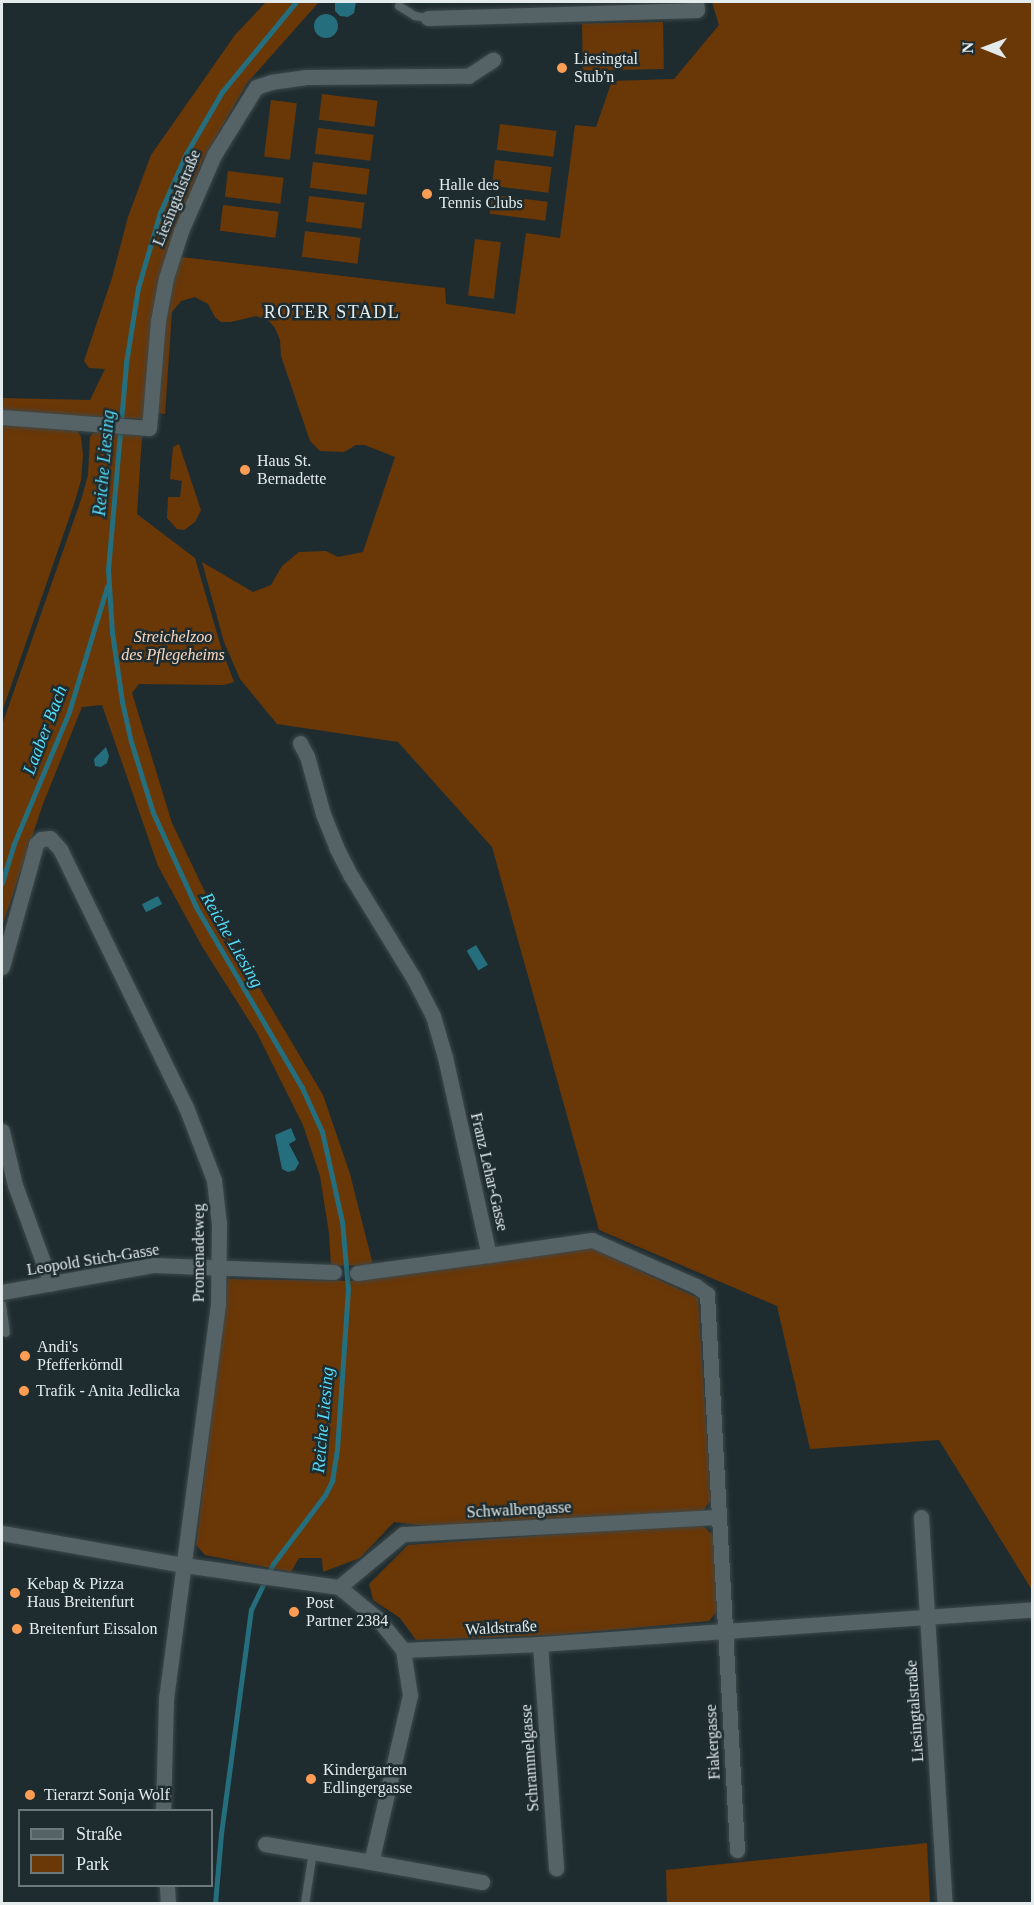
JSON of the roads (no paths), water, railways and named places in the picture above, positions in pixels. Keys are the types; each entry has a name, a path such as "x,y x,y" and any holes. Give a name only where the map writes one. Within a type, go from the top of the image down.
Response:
{"street":[{"path":"428,18 697,10 696,2"},
{"name":"Liesingtalstraße","path":"2,417 149,428 158,321 166,278 181,231 214,155 256,87 271,81 305,77 468,76 493,60"},
{"name":"Franz Lehar-Gasse","path":"300,743 307,756 323,814 336,847 413,977 433,1016 443,1047 489,1255 592,1240 702,1289 708,1300 725,1631"},
{"name":"Promenadeweg","path":"2,967 36,844 41,839 50,838 60,849 200,1140 218,1201 218,1304 166,1698 163,1809"},
{"path":"2,1131 15,1185 51,1284"},
{"path":"357,1273 489,1255"},
{"name":"Leopold Stich-Gasse","path":"2,1292 153,1265 334,1272"},
{"name":"Schwalbengasse","path":"339,1587 403,1534 719,1517"},
{"name":"Liesingtalstraße","path":"921,1517 945,1904"},
{"path":"2,1533 184,1565 339,1587 378,1619 403,1650 410,1695 371,1862"},
{"name":"Waldstraße","path":"403,1650 540,1644 1032,1610"},
{"name":"Fiakergasse","path":"725,1631 737,1850"},
{"name":"Schrammelgasse","path":"540,1644 556,1868"},
{"path":"266,1844 482,1882"},
{"path":"167,1887 168,1904"}],"lane":[{"path":"399,6 415,16 428,18"},
{"path":"2,1305 6,1333"},
{"path":"305,1904 313,1852"}],"water":[{"path":"335,2 356,2 354,13 348,17 340,16 335,11"},
{"path":"326,14 331,15 337,21 337,31 331,37 326,38 321,37 315,31 314,26 315,21 321,15"},
{"path":"106,747 109,756 107,763 101,767 95,766 94,759"},
{"path":"158,896 162,904 146,912 142,904"},
{"path":"476,945 488,965 478,970 467,951"},
{"path":"291,1128 296,1140 289,1144 299,1163 295,1170 288,1172 282,1169 275,1135"}],"waterway":[{"name":"Reiche Liesing","path":"215,1904 221,1834 251,1610 273,1564 325,1495 332,1481 337,1450 348,1290 342,1222 322,1132 302,1088 196,907 153,813 131,742 122,702 112,633 108,570 126,363 138,288 160,213 186,154 222,92 296,2"},
{"name":"Laaber Bach","path":"2,883 13,846 69,712 107,587"}],"place":[{"name":"Liesingtal Stub'n","path":"562,68"},
{"name":"Halle des Tennis Clubs","path":"427,194"},
{"name":"Haus St. Bernadette","path":"245,470"},
{"name":"Andi's Pfefferkörndl","path":"25,1356"},
{"name":"Trafik - Anita Jedlicka","path":"24,1391"},
{"name":"Kebap & Pizza Haus Breitenfurt","path":"15,1593"},
{"name":"Post Partner 2384","path":"294,1612"},
{"name":"Breitenfurt Eissalon","path":"17,1629"},
{"name":"Kindergarten Edlingergasse","path":"311,1779"},
{"name":"Tierarzt Sonja Wolf","path":"30,1795"}],"district":[{"name":"ROTER STADL","path":"332,312"}],"park label":[{"name":"Streichelzoo des Pflegeheims","path":"173,646"}]}
